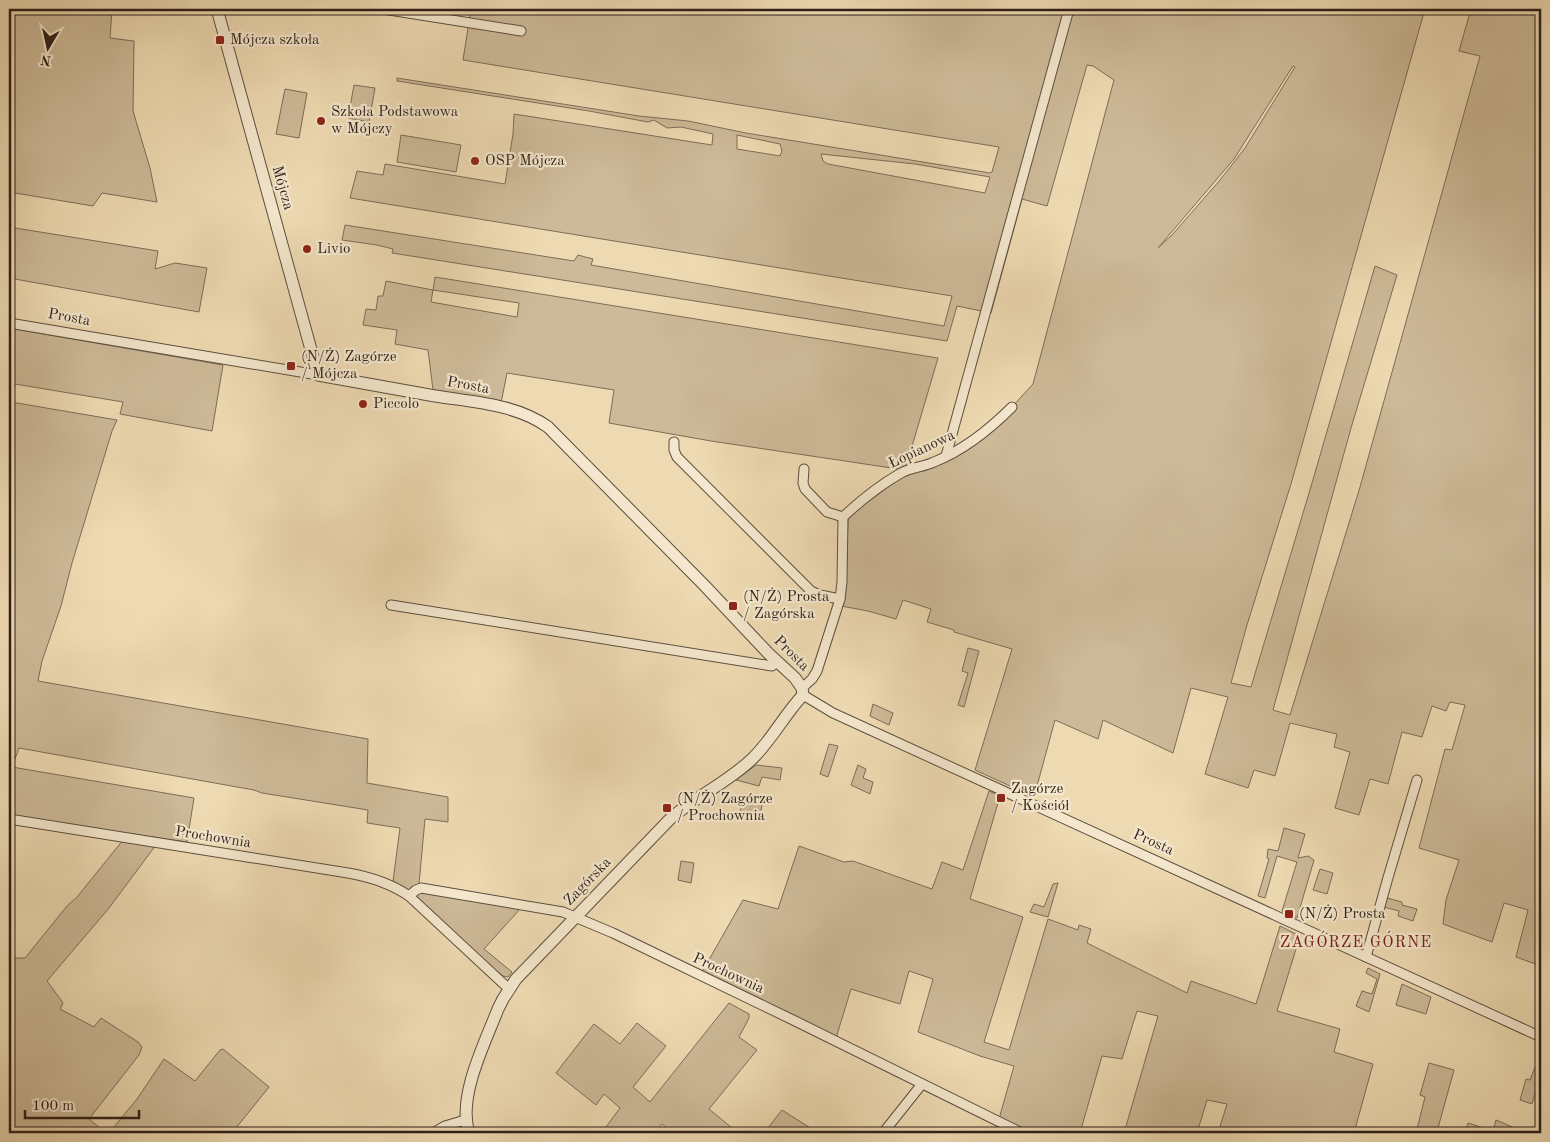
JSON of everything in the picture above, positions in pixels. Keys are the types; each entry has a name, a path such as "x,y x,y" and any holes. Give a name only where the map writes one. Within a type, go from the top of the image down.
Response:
{"street":[{"name":"Mójcza","path":"217,9 318,375"},
{"path":"384,9 521,32"},
{"path":"946,456 1069,9"},
{"name":"Prosta","path":"9,322 491,405 522,412 534,417 548,427 778,662 803,691 833,713 1541,1037"},
{"name":"Łopianowa","path":"843,517 859,502 902,472 924,466 974,440 996,423 1012,407"},
{"path":"674,442 674,450 677,457 811,592 820,596 840,599"},
{"path":"803,691 817,670 840,599 843,517 827,512 805,489 803,484 804,469"},
{"path":"391,605 772,666 778,662"},
{"name":"Zagórska","path":"468,1133 465,1120 469,1087 498,1009 516,979 671,818 694,799 731,776 752,760 775,733 803,691"},
{"path":"1366,957 1417,780"},
{"name":"Prochownia","path":"9,818 364,876 387,882 409,896 509,989"},
{"name":"Prochownia","path":"409,896 421,888 563,912 613,933 792,1019 1022,1133"},
{"path":"883,1133 922,1084"},
{"path":"433,1133 445,1126 465,1120"}],"shaded area":[{"path":"9,9 112,9 110,38 134,41 133,111 150,168 157,202 102,193 93,206 9,192"},
{"path":"471,9 1425,9 1291,484 1231,683 1251,687 1375,266 1397,275 1351,428 1273,710 1290,715 1360,487 1480,56 1459,51 1471,9 1541,9 1541,966 1516,957 1528,910 1504,903 1492,942 1443,924 1446,900 1459,860 1419,848 1445,749 1452,750 1465,705 1450,702 1446,711 1432,706 1422,737 1402,732 1388,784 1370,779 1359,815 1335,808 1350,752 1334,747 1337,734 1290,723 1275,776 1254,770 1248,788 1205,774 1228,697 1191,688 1173,753 1103,720 1098,739 1055,720 1034,797 975,770 1012,649 927,622 931,609 903,600 896,619 841,606 846,583 848,520 850,515 906,474 935,466 1012,407 1033,384 1114,80 1093,66 1087,65 1047,206 1022,199 991,313 957,306 947,341 392,253 393,249 342,240 345,225 574,261 578,255 593,259 591,265 944,326 952,296 350,198 357,171 383,175 385,164 505,184 513,134 514,114 712,145 713,134 681,127 667,128 654,120 648,122 397,81 397,78 639,116 688,121 746,133 990,173 992,172 999,147 463,60","holes":["1293,66 1295,67 1245,148 1220,180 1172,235 1158,248 1234,159","737,135 780,144 782,151 780,156 737,149","821,154 915,164 990,177 985,193 828,164 823,161"]},
{"path":"354,85 375,88 369,122 348,118"},
{"path":"285,89 307,93 299,138 276,134"},
{"path":"401,135 461,145 456,172 397,162"},
{"path":"9,227 158,251 155,269 175,263 207,268 199,312 9,278"},
{"path":"435,277 938,358 905,470 711,441 609,423 614,390 507,373 501,403 433,390 428,350 395,344 397,330 363,325 366,309 376,310 378,296 383,296 386,281 433,290","holes":["433,290 519,303 517,317 431,302"]},
{"path":"9,328 223,365 212,431 120,414 123,402 15,384 11,402 117,420 72,563 61,606 42,661 38,681 368,739 367,783 448,797 448,822 425,819 419,884 409,891 393,881 400,828 367,823 368,810 262,793 19,748 12,767 194,798 187,842 9,816"},
{"path":"968,648 979,651 964,707 958,705 968,673 962,671"},
{"path":"873,704 893,713 889,725 870,716"},
{"path":"829,744 838,746 828,777 820,774"},
{"path":"756,765 782,768 780,780 762,777 759,786 736,780"},
{"path":"858,765 866,769 863,778 873,782 870,794 851,785"},
{"path":"989,791 1000,796 970,899 1023,917 984,1042 1009,1050 1048,919 1078,930 1079,925 1091,929 1087,943 1187,993 1191,981 1256,1004 1280,926 1300,936 1277,1011 1340,1029 1334,1052 1373,1064 1354,1133 1218,1133 1227,1104 1207,1100 1197,1133 1124,1133 1158,1016 1137,1011 1122,1059 1102,1056 1080,1133 1027,1133 999,1119 1014,1066 980,1056 918,1032 933,979 909,971 900,1004 851,989 836,1038 702,972 743,900 778,909 799,846 844,862 853,861 932,889 942,862 963,870"},
{"path":"742,802 762,805 759,821 739,818"},
{"path":"1284,828 1305,834 1298,858 1308,856 1314,860 1297,918 1282,911 1297,862 1277,856 1265,898 1258,896 1269,859 1267,858 1268,849 1278,851"},
{"path":"123,840 156,845 109,908 47,981 63,1003 60,1009 94,1027 101,1018 138,1042 142,1047 139,1055 89,1119 106,1133 9,1133 9,958 25,958"},
{"path":"681,861 694,863 691,883 678,880"},
{"path":"1320,869 1333,873 1327,894 1313,890"},
{"path":"1058,883 1048,917 1030,912 1034,904 1044,907 1053,884"},
{"path":"419,891 521,908 484,949 512,972 508,977 503,976 497,971 495,972 417,898"},
{"path":"1387,898 1417,909 1413,921 1398,916 1399,911 1384,907"},
{"path":"1368,968 1380,974 1369,1012 1356,1006 1362,991 1372,994 1377,979 1366,973"},
{"path":"1402,984 1431,997 1426,1014 1396,1005"},
{"path":"729,1003 749,1014 749,1018 739,1037 757,1050 709,1109 732,1128 728,1133 673,1133 662,1124 655,1133 632,1133 623,1127 618,1133 605,1133 603,1131 620,1108 604,1094 596,1105 556,1073 594,1024 620,1044 637,1023 666,1046 633,1087 650,1102"},
{"path":"223,1049 269,1087 232,1133 109,1133 137,1099 164,1059 195,1081 220,1050"},
{"path":"1429,1063 1454,1070 1438,1128 1456,1133 1416,1133 1425,1097 1420,1095"},
{"path":"1535,1067 1541,1068 1541,1088 1537,1087 1532,1104 1520,1100 1526,1079 1530,1080"},
{"path":"782,1110 812,1129 809,1133 764,1133"},
{"path":"1496,1120 1526,1133 1465,1133 1468,1123 1493,1131"}],"place":[{"name":"Mójcza szkoła","path":"220,40"},
{"name":"Szkoła Podstawowa w Mójczy","path":"321,121"},
{"name":"OSP Mójcza","path":"475,161"},
{"name":"Livio","path":"307,249"},
{"name":"(N/Ż) Zagórze / Mójcza","path":"291,366"},
{"name":"Piccolo","path":"363,404"},
{"name":"(N/Ż) Prosta / Zagórska","path":"733,606"},
{"name":"Zagórze / Kościół","path":"1001,798"},
{"name":"(N/Ż) Zagórze / Prochownia","path":"667,808"},
{"name":"(N/Ż) Prosta","path":"1289,914"}],"district":[{"name":"ZAGÓRZE GÓRNE","path":"1356,943"}]}
